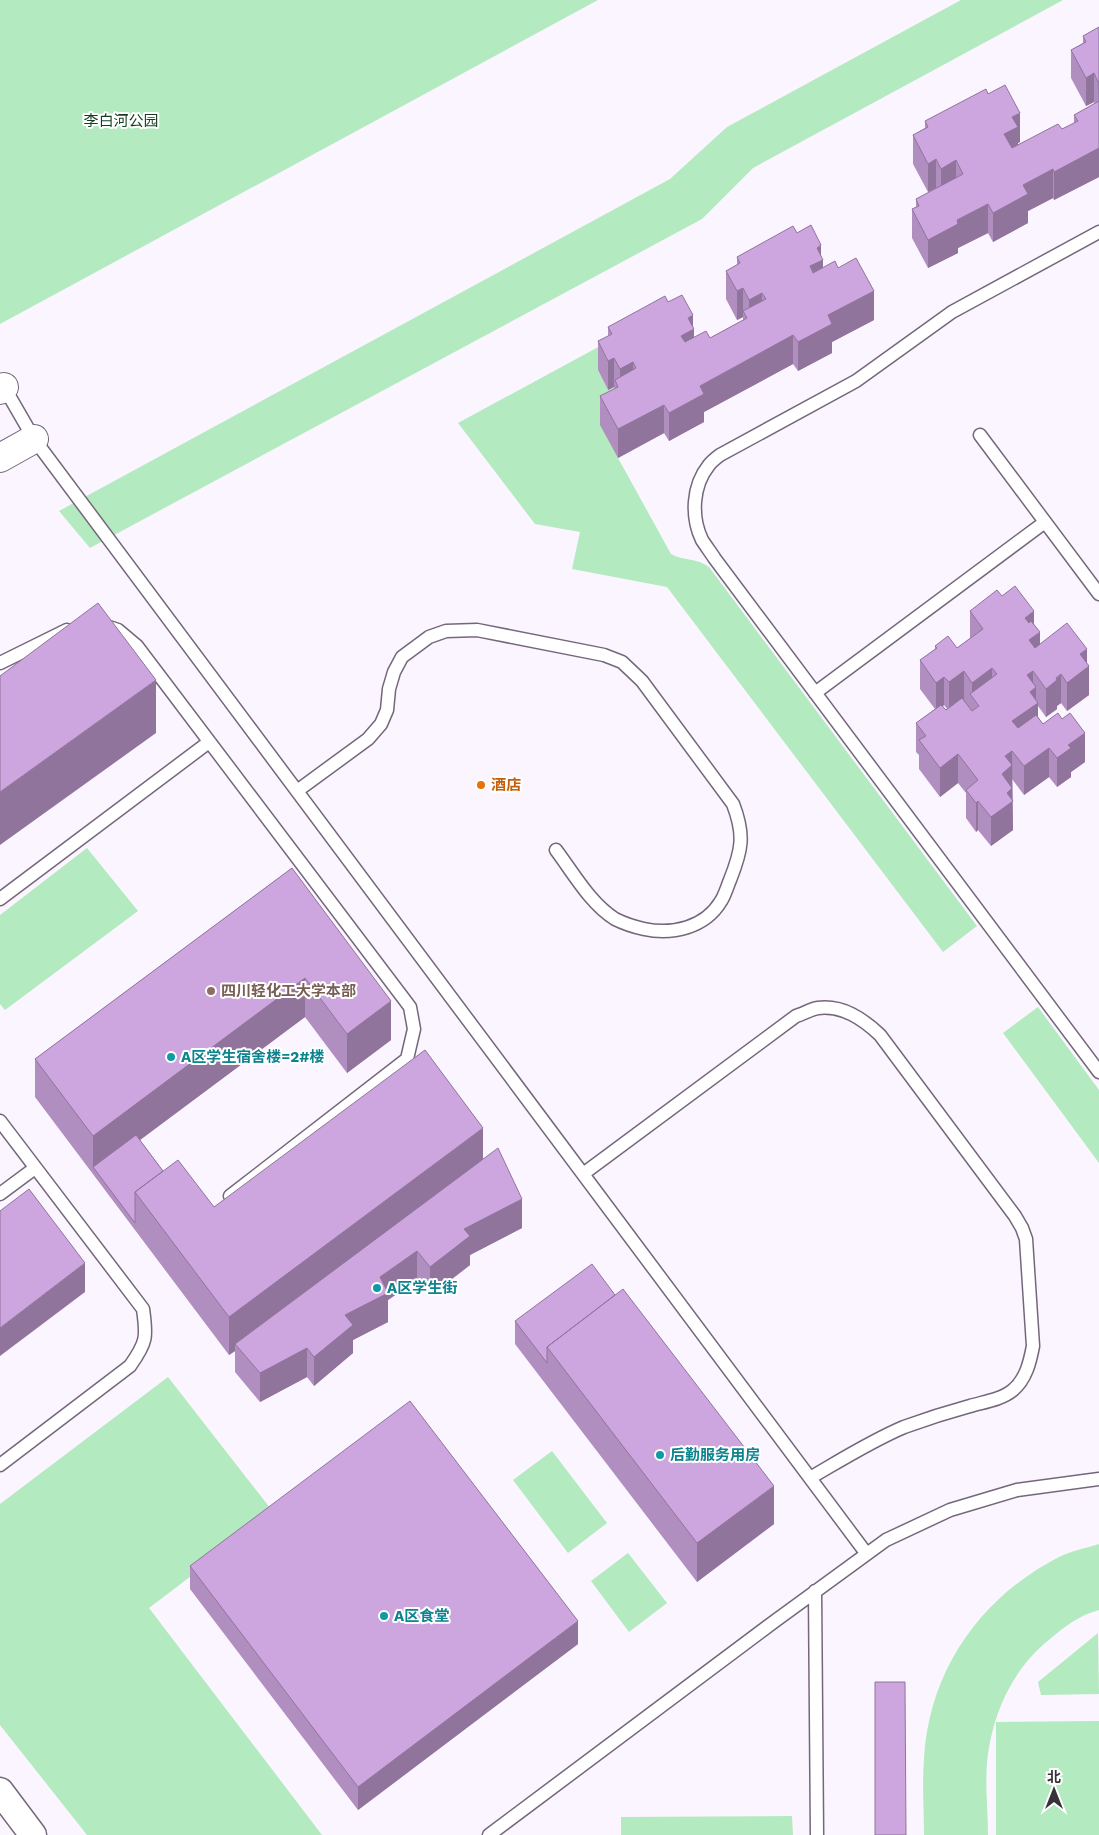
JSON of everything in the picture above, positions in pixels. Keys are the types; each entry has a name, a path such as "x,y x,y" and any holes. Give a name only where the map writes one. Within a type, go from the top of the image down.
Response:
{"main road":[{"path":"0,458 34,439"}],"street":[{"path":"0,1791 33,1835"}],"lane":[{"path":"1099,232 947,315 856,381 720,455 708,466 700,481 696,495 695,510 696,525 703,541 1099,1072"},
{"path":"2,388 34,439 866,1553"},
{"path":"980,435 1099,594"},
{"path":"815,693 1045,522"},
{"path":"0,663 50,637 84,624 102,625 118,630 137,646 410,1007 414,1029 407,1059 217,1205"},
{"path":"297,791 368,739 381,724 387,710 389,689 394,672 402,657 429,637 446,631 477,630 604,655 622,662 642,681 733,804 739,819 740,853 721,901 710,915 694,925 676,930 657,932 617,920 600,908 556,850"},
{"path":"0,899 209,742"},
{"path":"582,1174 796,1016 817,1008 835,1008 867,1022 880,1035 1022,1228 1026,1239 1033,1346 1024,1377 1012,1391 903,1428 865,1446 810,1478"},
{"path":"0,1121 143,1309 146,1334 139,1353 130,1366 0,1464"},
{"path":"0,1194 35,1168"},
{"path":"490,1835 866,1553 886,1540 950,1510 1017,1490 1099,1479"},
{"path":"815,1591 816,1835"}],"green space":[{"name":"李白河公园","path":"0,0 598,0 0,324"},
{"path":"961,0 1063,0 753,168 702,219 90,548 59,511 670,179 727,127"},
{"path":"602,345 598,370 608,390 614,387 620,398 618,458 671,554 700,562 709,567 977,926 943,952 667,587 572,569 580,532 535,524 458,423"},
{"path":"87,848 138,911 5,1010 0,1004 0,915"},
{"path":"1038,1007 1099,1090 1099,1163 1003,1033"},
{"path":"168,1377 274,1513 149,1608 322,1835 87,1835 0,1725 0,1504"},
{"path":"552,1451 607,1523 568,1553 513,1480"},
{"path":"1099,1544 1099,1610 1073,1622 1037,1651 1015,1678 999,1710 987,1762 988,1835 924,1835 923,1768 928,1726 936,1696 948,1667 964,1640 983,1615 1006,1593 1031,1574 1059,1557"},
{"path":"628,1553 667,1603 629,1632 591,1581"},
{"path":"1098,1633 1099,1694 1041,1695 1038,1682"},
{"path":"1099,1721 1099,1835 996,1835 996,1722"},
{"path":"792,1816 793,1835 621,1835 621,1817"}],"building":[{"path":"1099,27 1098,82 1094,73 1086,78 1071,50 1086,42 1083,36"},
{"path":"1005,85 1020,113 1012,117 1018,127 1004,134 1012,148 1058,124 1062,129 1078,121 1074,115 1099,101 1099,148 1054,172 1053,169 1023,185 1028,194 993,213 988,204 957,220 958,224 928,240 912,209 919,206 916,199 963,174 956,160 941,169 936,159 928,164 913,135 928,127 925,121 986,89 988,94"},
{"path":"811,225 821,245 817,248 823,260 810,266 813,273 835,261 838,268 856,258 874,291 828,315 832,324 798,342 793,335 700,386 704,394 669,413 664,405 618,429 600,396 618,387 615,380 636,368 633,362 620,369 614,358 608,361 598,341 612,334 608,327 665,296 668,302 682,295 693,315 688,318 694,329 681,336 685,342 706,331 710,338 747,318 743,311 766,299 762,293 749,300 743,288 737,291 726,271 740,263 737,257 793,226 797,233"},
{"path":"1015,586 1034,611 1025,618 1029,623 1031,621 1040,632 1029,640 1035,648 1067,623 1087,649 1080,654 1089,666 1067,683 1061,674 1046,689 1033,671 1027,675 1036,687 1030,692 1038,703 1012,721 1018,728 1036,715 1043,724 1058,713 1062,719 1070,713 1085,733 1068,745 1071,748 1057,758 1049,748 1024,766 1012,751 1005,756 1012,765 1002,774 1012,788 1007,793 1013,801 991,817 966,790 978,780 958,754 940,768 919,740 926,736 916,723 941,705 946,710 962,698 972,711 979,706 970,694 997,674 992,668 972,683 964,671 949,682 944,677 936,683 920,660 937,648 935,646 948,636 957,648 983,629 970,611 997,590 1002,596"},
{"path":"98,603 156,680 0,792 0,676"},
{"name":"A区学生宿舍楼=2#楼","path":"292,868 391,1001 347,1034 305,978 93,1136 35,1059"},
{"path":"425,1050 483,1128 229,1317 135,1192 178,1160 214,1207"},
{"path":"136,1135 163,1171 135,1192 135,1223 93,1167"},
{"path":"498,1148 522,1199 464,1229 470,1236 430,1267 417,1251 380,1277 388,1293 345,1315 353,1325 314,1357 307,1348 260,1373 235,1344"},
{"path":"29,1189 85,1263 0,1328 0,1211"},
{"path":"592,1264 615,1295 547,1347 547,1363 515,1321"},
{"name":"后勤服务用房","path":"623,1289 774,1486 697,1543 547,1347"},
{"name":"A区食堂","path":"410,1401 578,1621 358,1787 190,1566"},
{"path":"875,1682 905,1682 906,1835 875,1835"}],"place":[{"name":"酒店","path":"481,785"},
{"name":"四川轻化工大学本部","path":"211,991"},
{"name":"A区学生宿舍楼=2#楼","path":"171,1057"},
{"name":"A区学生街","path":"377,1288"},
{"name":"后勤服务用房","path":"660,1455"},
{"name":"A区食堂","path":"384,1616"}]}
